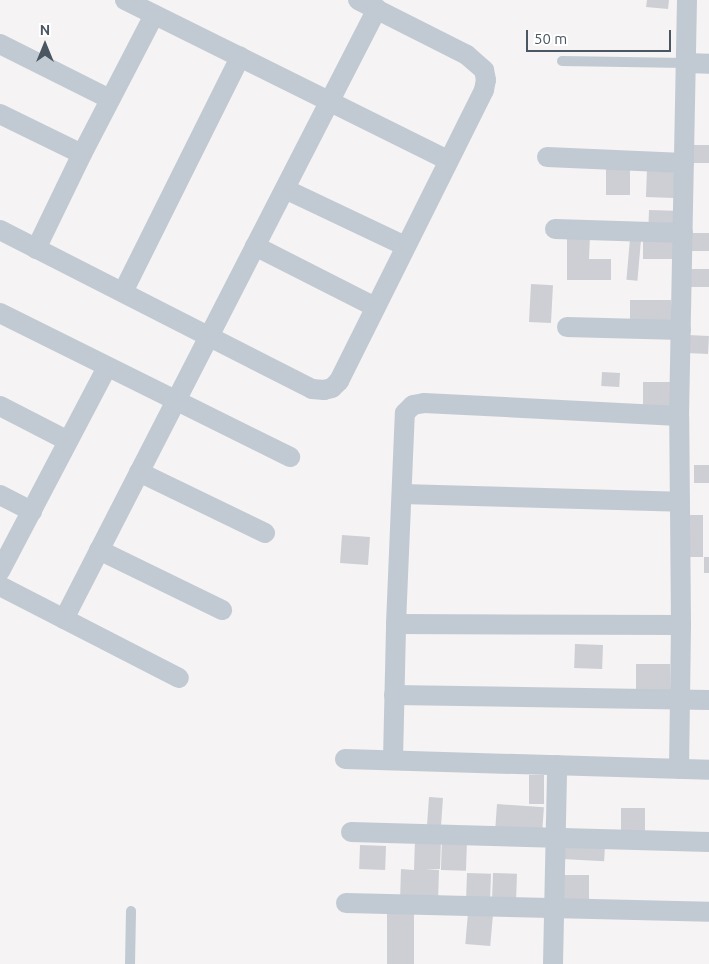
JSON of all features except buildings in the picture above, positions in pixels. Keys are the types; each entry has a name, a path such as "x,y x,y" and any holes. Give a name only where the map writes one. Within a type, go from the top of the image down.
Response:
{"street":[{"path":"125,0 448,160"},
{"path":"0,230 312,388 324,390 332,388 339,381 484,90 486,80 484,70 467,55 358,0"},
{"path":"679,769 681,625 679,416 687,0"},
{"path":"64,619 377,9"},
{"path":"36,249 82,154 154,15"},
{"path":"0,44 110,99"},
{"path":"123,292 240,57"},
{"path":"686,63 709,64"},
{"path":"0,114 82,154"},
{"path":"547,156 684,163"},
{"path":"284,189 405,246"},
{"path":"556,229 683,233"},
{"path":"255,246 375,307"},
{"path":"0,313 290,457"},
{"path":"566,327 681,330"},
{"path":"0,571 107,367"},
{"path":"393,760 396,624 403,424 405,413 413,405 424,403 679,416"},
{"path":"0,406 68,441"},
{"path":"139,472 265,533"},
{"path":"402,494 680,502"},
{"path":"0,495 32,511"},
{"path":"99,550 222,610"},
{"path":"0,586 179,678"},
{"path":"396,624 681,625"},
{"path":"394,695 709,700"},
{"path":"344,759 709,770"},
{"path":"553,964 557,765"},
{"path":"351,832 709,842"},
{"path":"346,903 553,910 709,912"}],"lane":[{"path":"562,61 686,63"},
{"path":"130,964 131,911"}]}
